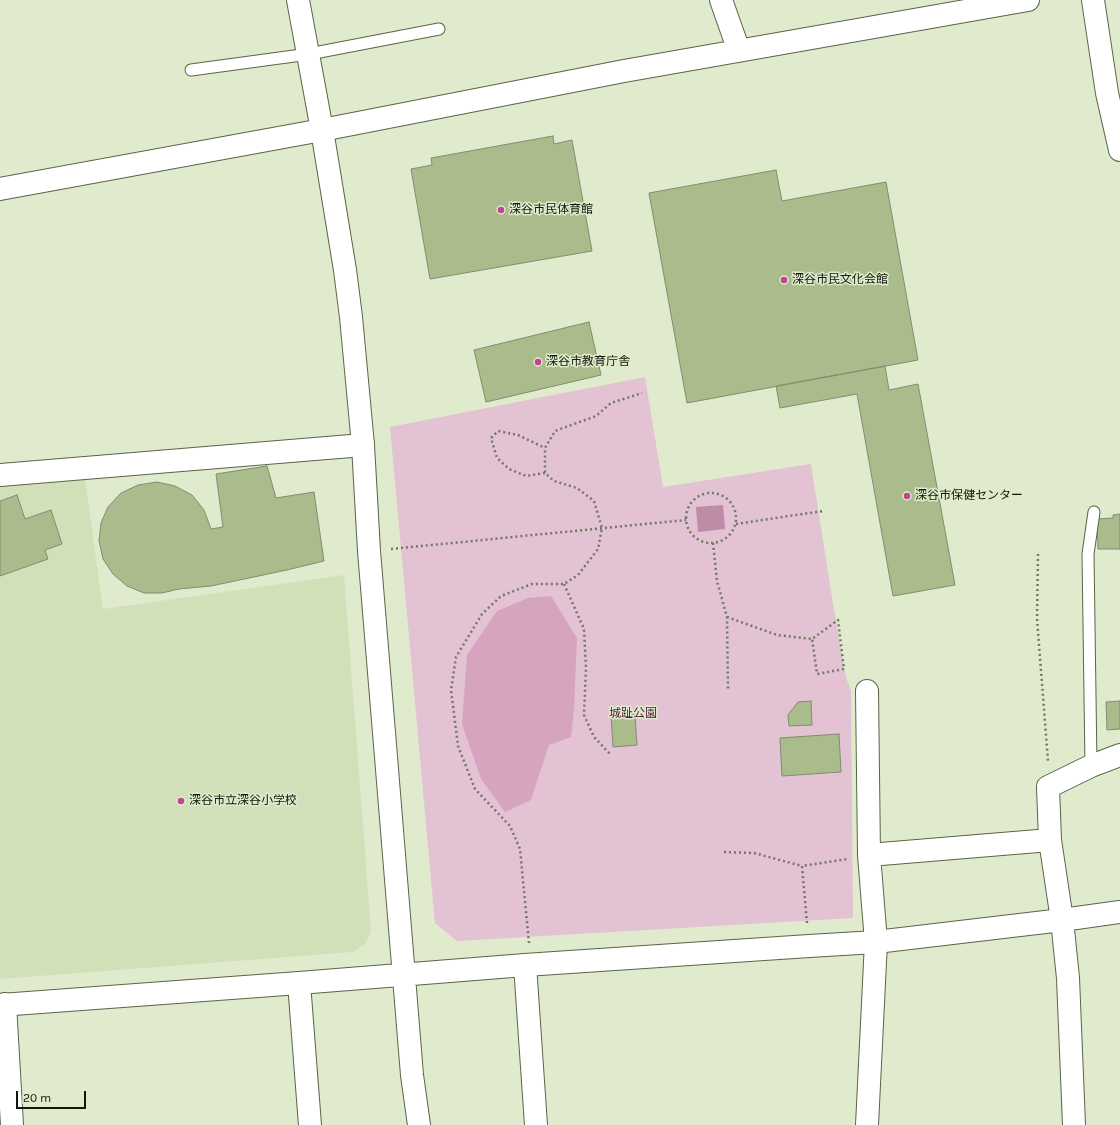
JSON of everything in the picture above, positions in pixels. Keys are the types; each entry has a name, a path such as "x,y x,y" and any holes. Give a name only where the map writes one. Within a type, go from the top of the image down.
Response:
{"street":[{"path":"298,0 309,54 345,270 363,445 369,551 412,1075 419,1125"},
{"path":"721,0 739,51"},
{"path":"0,188 322,130 624,71 1028,0"},
{"path":"1093,0 1107,93 1120,150"},
{"path":"0,474 363,445"},
{"path":"867,1125 876,942 869,855 868,691"},
{"path":"1074,1125 1068,978 1062,920 1050,840 1048,787 1091,766 1120,755"},
{"path":"869,855 1050,840"},
{"path":"12,1125 3,1005 404,976 528,965 876,942 1120,912"},
{"path":"528,965 536,1125"},
{"path":"299,984 310,1125"}],"lane":[{"path":"191,70 309,54 439,29"},
{"path":"1091,766 1088,554 1094,512"}],"path":[{"path":"545,474 545,448 555,431 596,416 611,403 642,393"},
{"path":"528,965 520,849 510,826 475,788 458,746 451,690 456,658 482,614 487,609 501,596 532,584 564,584 578,575 598,549 602,528 594,501 577,488 554,481 545,474 526,476 508,469 497,458 491,438 498,431 518,435 545,448"},
{"path":"713,493 721,495 729,500 734,508 736,524 733,532 728,537 713,544 705,543 691,535 687,528 686,512 690,504 696,498 704,494 713,493"},
{"path":"736,524 823,511"},
{"path":"369,551 686,520"},
{"path":"713,544 717,581 727,617 728,690"},
{"path":"1038,554 1037,619 1050,786"},
{"path":"564,584 584,629 586,669 584,715 594,737 610,754"},
{"path":"727,617 777,635 812,639 838,620 844,669 817,674 812,639"},
{"path":"724,852 754,853 802,866 869,855"},
{"path":"802,866 809,946"}],"shaded area":[{"name":"深谷市立深谷小学校","path":"85,479 103,609 344,575 371,932 365,944 353,952 0,979 0,487"},
{"path":"723,505 725,529 698,532 696,507"},
{"path":"551,596 577,638 574,710 571,737 549,745 531,800 505,812 481,779 462,724 467,655 497,611 528,598"}],"green space":[{"name":"城趾公園","path":"645,377 663,487 811,464 846,678 851,690 853,918 457,941 435,923 390,427"}],"building":[{"name":"深谷市民体育館","path":"553,136 554,144 572,140 592,251 430,279 411,169 432,165 431,158"},
{"name":"深谷市民文化会館","path":"776,170 782,201 886,182 918,360 687,403 649,193"},
{"name":"深谷市教育庁舎","path":"589,322 601,375 486,402 474,350"},
{"name":"深谷市保健センター","path":"885,366 889,390 918,384 955,585 893,596 857,394 780,408 776,386"},
{"path":"267,466 276,498 314,492 324,561 211,586 179,589 162,593 144,593 127,586 113,574 103,559 99,541 101,523 108,507 121,493 138,485 157,482 175,486 192,495 204,510 211,529 223,527 216,474"},
{"path":"17,495 25,519 51,510 62,544 45,550 48,559 0,576 0,501"},
{"path":"1120,514 1120,549 1098,549 1097,519 1113,518 1113,515"},
{"path":"811,701 812,725 789,726 788,715 798,702"},
{"path":"1120,701 1120,729 1107,730 1106,702"},
{"path":"635,714 637,745 613,747 611,715"},
{"path":"839,734 841,772 782,776 780,738"}],"place":[{"name":"深谷市民体育館","path":"501,210"},
{"name":"深谷市民文化会館","path":"784,280"},
{"name":"深谷市教育庁舎","path":"538,362"},
{"name":"深谷市保健センター","path":"907,496"},
{"name":"深谷市立深谷小学校","path":"181,801"}]}
